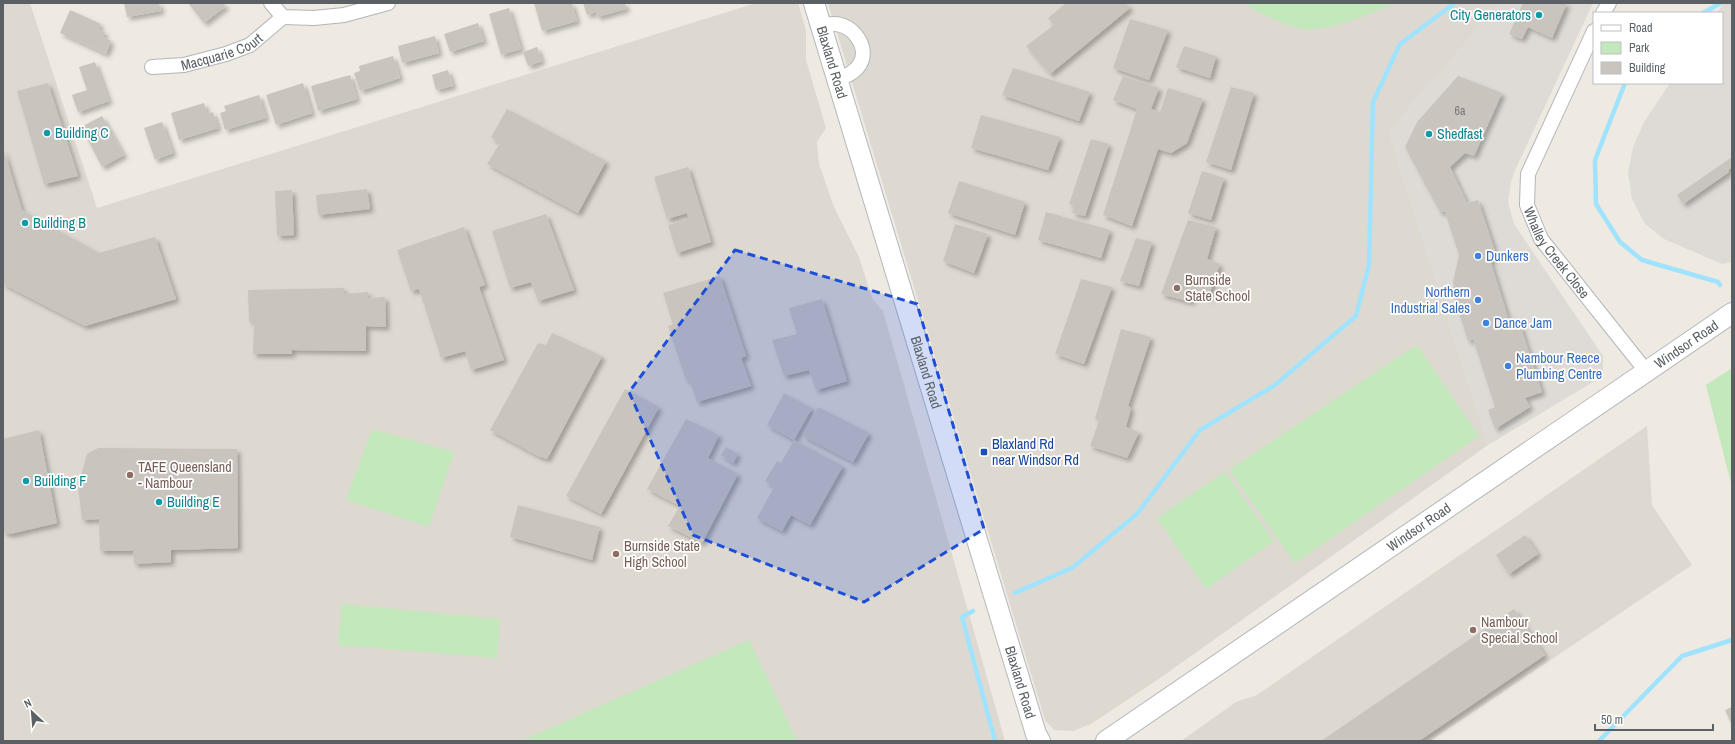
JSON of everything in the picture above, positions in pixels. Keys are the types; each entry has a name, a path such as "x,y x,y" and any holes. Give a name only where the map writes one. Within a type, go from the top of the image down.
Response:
{"street":[{"path":"271,3 283,17 314,18 344,15 388,3"},
{"name":"Blaxland Road","path":"814,3 1036,734 1040,741"},
{"path":"1604,12 1609,3"},
{"name":"Macquarie Court","path":"152,67 184,65 226,54 250,45 283,17"},
{"path":"821,28 834,24 845,26 861,42 863,51 860,64 848,76 836,79"},
{"name":"Whalley Creek Close","path":"1593,34 1528,174 1528,205 1541,239 1646,372"},
{"name":"Windsor Road","path":"1106,741 1732,313"}],"highlighted area":[{"path":"735,250 917,304 984,529 864,602 693,535 629,392"}],"shaded area":[{"name":"Burnside State High School","path":"3,3 30,3 97,208 756,3 798,3 806,30 806,60 826,128 817,142 819,164 834,207 859,257 872,298 883,311 1005,741 3,741"},
{"name":"Burnside State School","path":"828,3 1500,3 1389,132 1488,445 1163,676 1091,724 1073,731 1054,730 1045,720"},
{"path":"1500,3 1593,3 1517,166 1511,182 1508,202 1514,224 1603,356 1603,373 1593,382 1488,445 1389,132"},
{"path":"1724,3 1732,3 1732,262 1722,264 1664,239 1645,224 1632,199 1628,173 1633,147 1644,122 1669,84 1723,84 1723,12 1718,12"},
{"name":"Nambour Special School","path":"1647,426 1652,505 1692,565 1430,741 1181,741 1236,702 1257,695"}],"green space":[{"path":"1246,3 1394,3 1342,24 1317,29 1305,29 1277,21 1251,8"},
{"path":"1417,345 1479,436 1295,563 1229,470"},
{"path":"1732,368 1732,487 1706,385"},
{"path":"372,429 454,452 429,527 346,500"},
{"path":"1225,472 1274,541 1206,589 1157,518"},
{"path":"342,604 500,619 497,658 338,645"},
{"path":"749,640 797,741 521,741"}],"building":[{"path":"124,3 159,3 161,11 127,17"},
{"path":"188,3 223,3 226,6 204,23"},
{"path":"534,3 572,3 577,21 542,31"},
{"path":"583,3 625,3 626,9 597,17 596,12 587,15"},
{"path":"1066,3 1125,3 1130,8 1050,74 1026,46 1054,25 1048,18"},
{"name":"City Generators","path":"1523,3 1567,3 1552,38 1528,27 1522,39 1509,34"},
{"path":"509,8 521,49 501,55 489,14"},
{"path":"70,10 101,24 98,29 105,32 103,37 111,41 106,54 60,33"},
{"path":"1130,19 1168,30 1149,80 1113,68"},
{"path":"478,23 484,41 450,52 444,34"},
{"path":"435,36 439,53 402,63 398,46"},
{"path":"1184,46 1216,56 1210,78 1176,67"},
{"path":"537,47 542,61 528,66 523,52"},
{"path":"393,56 400,78 360,91 354,73 360,71 359,66"},
{"path":"95,62 109,101 78,112 72,95 87,90 79,67"},
{"path":"1013,68 1090,92 1079,121 1002,95"},
{"path":"448,70 453,86 436,90 432,75"},
{"path":"350,75 357,99 318,111 311,86"},
{"path":"1123,76 1159,88 1151,109 1160,112 1168,88 1203,99 1187,143 1171,153 1158,149 1132,226 1103,215 1137,109 1113,100"},
{"path":"1458,76 1502,93 1474,156 1465,153 1450,167 1467,203 1478,200 1497,257 1490,260 1511,327 1520,325 1542,392 1525,398 1530,407 1495,429 1488,410 1495,407 1473,339 1468,341 1451,288 1454,287 1453,282 1459,255 1445,212 1440,212 1405,147 1417,122"},
{"name":"Building C","path":"48,83 78,176 44,184 17,91"},
{"path":"303,83 312,113 276,125 266,95"},
{"path":"1231,87 1254,93 1231,170 1206,162"},
{"path":"259,95 266,118 225,130 220,113 226,111 224,106"},
{"path":"204,103 207,114 213,112 218,128 179,140 171,113"},
{"path":"507,109 606,161 578,213 487,164 500,143 491,137"},
{"path":"981,115 1060,137 1048,170 971,148"},
{"path":"102,116 124,155 102,167 81,127"},
{"path":"162,122 173,153 155,160 144,128"},
{"path":"1091,139 1109,144 1085,216 1072,213 1075,206 1069,204"},
{"name":"Building B","path":"3,148 22,210 99,253 155,237 176,299 85,326 3,284"},
{"path":"1732,157 1732,167 1728,170 1729,172 1683,204 1677,195"},
{"path":"688,167 711,242 677,253 668,225 689,219 687,213 667,219 654,177"},
{"path":"1202,171 1224,178 1211,220 1188,213"},
{"path":"959,181 1025,202 1015,235 948,213"},
{"path":"367,189 370,209 318,215 316,195"},
{"path":"292,190 294,235 277,236 275,191"},
{"path":"1046,212 1110,230 1101,258 1038,240"},
{"path":"546,214 574,290 538,301 531,282 510,288 492,231"},
{"path":"1188,220 1216,227 1207,259 1220,264 1208,298 1194,294 1191,302 1161,294"},
{"path":"955,224 988,234 974,273 943,261"},
{"path":"464,227 485,285 479,287 504,360 471,370 465,351 441,358 419,289 411,291 397,250"},
{"path":"1136,238 1152,242 1139,286 1120,281"},
{"path":"720,276 746,356 741,358 751,386 697,402 689,379 686,380 668,326 673,324 663,293"},
{"path":"1081,279 1112,287 1084,364 1055,354"},
{"path":"344,288 344,294 368,292 368,298 385,297 386,327 366,326 366,351 292,350 292,354 253,354 254,322 249,322 248,290"},
{"path":"822,299 847,381 816,390 809,370 784,376 772,340 797,334 789,308"},
{"path":"1121,329 1151,337 1128,406 1131,408 1126,427 1139,432 1127,458 1090,446 1099,421 1095,419"},
{"path":"552,333 602,356 547,459 538,456 490,430 538,343 546,345"},
{"path":"625,389 659,407 601,514 566,496"},
{"path":"784,393 812,408 794,440 767,425"},
{"path":"818,407 869,433 853,462 803,436"},
{"path":"686,419 719,435 708,458 738,474 702,543 668,526 680,506 647,489"},
{"name":"Building F","path":"39,430 57,523 10,534 3,532 3,439"},
{"path":"794,440 843,466 810,525 791,515 782,531 757,518 774,487 765,481 777,461 781,463"},
{"path":"726,447 738,454 733,463 721,455"},
{"name":"Building E","path":"98,448 237,449 238,548 171,550 171,562 134,564 133,551 100,551 99,519 82,520 78,486 87,454"},
{"path":"518,505 600,527 592,560 510,537"},
{"path":"1525,535 1538,554 1509,574 1496,555"},
{"path":"1514,609 1545,655 1419,741 1321,741"},
{"path":"1732,707 1732,725 1725,710"}],"waterway":[{"path":"1015,593 1072,568 1137,514 1200,430 1275,385 1356,316 1369,265 1373,102 1400,44 1455,3"},
{"path":"1705,12 1721,3"},
{"path":"1625,84 1595,160 1596,204 1620,242 1642,260 1718,282 1720,285"},
{"path":"973,611 962,617 995,741"},
{"path":"1599,741 1682,656 1732,640"}],"place":[{"name":"City Generators","path":"1539,15"},
{"name":"Building C","path":"47,133"},
{"name":"Shedfast","path":"1429,134"},
{"name":"Building B","path":"25,223"},
{"name":"Dunkers","path":"1478,256"},
{"name":"Burnside State School","path":"1177,288"},
{"name":"Northern Industrial Sales","path":"1478,300"},
{"name":"Dance Jam","path":"1486,323"},
{"name":"Nambour Reece Plumbing Centre","path":"1508,366"},
{"name":"Blaxland Rd near Windsor Rd","path":"984,452"},
{"name":"TAFE Queensland - Nambour","path":"130,475"},
{"name":"Building F","path":"26,481"},
{"name":"Building E","path":"159,502"},
{"name":"Burnside State High School","path":"616,554"},
{"name":"Nambour Special School","path":"1473,630"}]}
